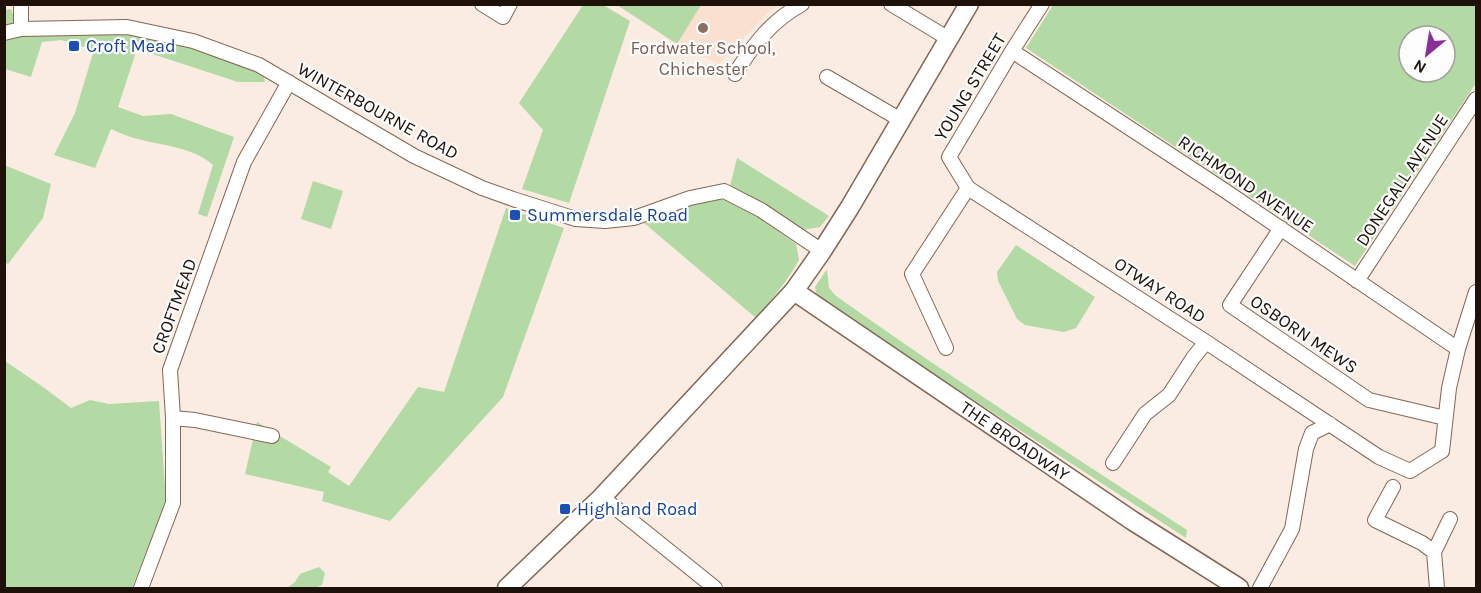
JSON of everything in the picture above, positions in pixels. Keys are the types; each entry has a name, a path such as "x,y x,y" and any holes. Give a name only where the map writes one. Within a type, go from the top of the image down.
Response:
{"street":[{"path":"21,4 21,29"},
{"path":"482,4 503,16 510,4"},
{"path":"735,74 752,48 770,27 802,4"},
{"path":"891,4 949,39"},
{"path":"507,588 602,497 794,291 822,251 969,4"},
{"name":"YOUNG STREET","path":"968,188 949,157 1042,4"},
{"name":"WINTERBOURNE ROAD","path":"4,33 21,29 127,27 193,41 259,65 414,156 513,199 576,219 605,221 634,218 690,198 724,191 761,210 822,251"},
{"name":"RICHMOND AVENUE","path":"1012,51 1281,228 1458,349"},
{"path":"827,77 901,120"},
{"name":"CROFTMEAD","path":"141,588 173,503 173,418 170,370 244,162 289,82"},
{"name":"DONEGALL AVENUE","path":"1357,281 1476,99"},
{"path":"946,348 912,274 968,188"},
{"name":"OTWAY ROAD","path":"968,188 1378,457 1410,471 1442,451 1449,388 1458,349 1476,292"},
{"name":"OSBORN MEWS","path":"1281,228 1230,305 1369,400 1445,418"},
{"name":"THE BROADWAY","path":"794,291 1133,521 1239,588"},
{"path":"1113,463 1145,414 1169,395 1206,342"},
{"path":"173,418 195,420 272,436"},
{"path":"1260,588 1292,528 1306,449 1312,433 1330,424"},
{"path":"1393,487 1375,520 1422,543 1434,552"},
{"path":"602,497 715,588"},
{"path":"1437,588 1434,552 1450,519"}],"shaded area":[{"name":"Fordwater School, Chichester","path":"617,5 779,5 768,13 719,64 677,44"}],"green space":[{"path":"583,5 603,5 630,21 569,203 522,189 543,130 519,103"},
{"path":"617,5 701,5 677,44"},
{"path":"1053,5 1476,5 1476,83 1355,266 1026,48"},
{"path":"11,9 20,33 125,33 192,46 256,69 263,74 265,82 238,82 137,49 118,107 143,116 171,114 234,137 207,217 198,214 213,165 196,154 124,135 111,129 95,168 54,155 75,113 94,50 61,40 42,42 31,77 5,69 4,10"},
{"path":"737,158 829,216 820,227 803,230 765,204 730,186"},
{"path":"4,165 51,184 43,218 8,264 4,262"},
{"path":"313,181 343,191 331,229 301,219"},
{"path":"724,199 758,217 796,244 799,260 756,318 643,222 692,204"},
{"path":"506,208 564,228 503,397 390,521 322,501 324,492 245,474 257,422 331,467 328,472 349,486 418,387 444,392"},
{"path":"1016,245 1095,297 1076,328 1064,332 1025,325 1017,319 998,281 997,272"},
{"path":"827,269 829,288 836,296 966,386 1187,530 1186,538 817,298 815,287"},
{"path":"5,361 71,408 90,400 109,404 159,401 166,501 132,588 5,588"},
{"path":"319,567 325,573 322,585 315,588 287,588 300,574"}],"place":[{"name":"Fordwater School, Chichester","path":"703,28"},
{"name":"Croft Mead","path":"74,46"},
{"name":"Summersdale Road","path":"515,215"},
{"name":"Highland Road","path":"565,509"}]}
